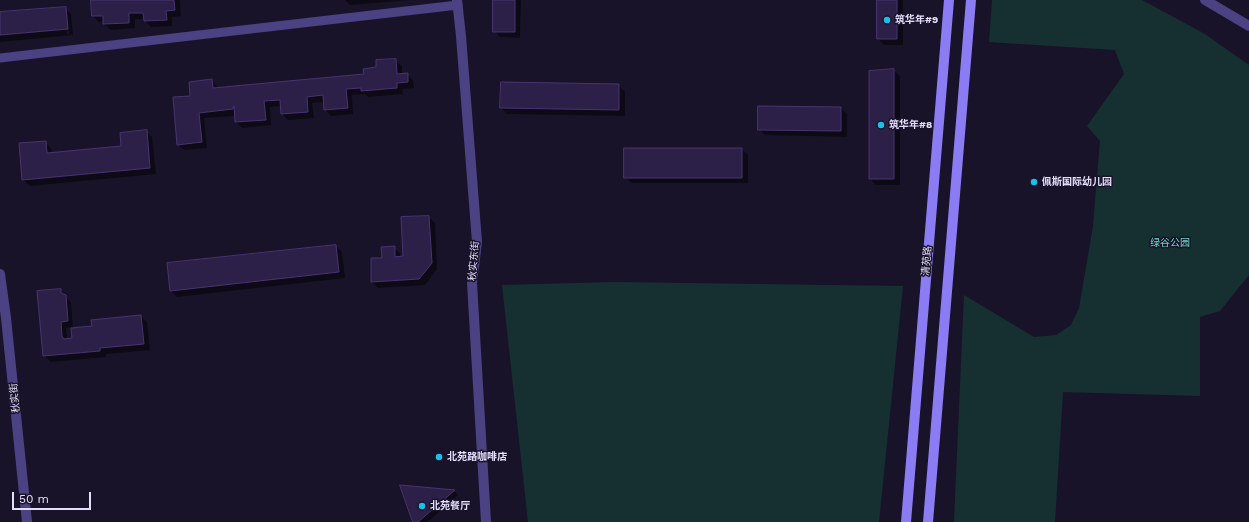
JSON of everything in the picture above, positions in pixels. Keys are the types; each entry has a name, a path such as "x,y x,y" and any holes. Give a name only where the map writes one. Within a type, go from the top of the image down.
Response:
{"main road":[{"name":"清苑路","path":"906,522 949,0"},
{"path":"928,522 971,0"}],"street":[{"path":"1205,0 1249,26"},
{"path":"0,58 457,3"},
{"name":"秋实东街","path":"457,3 461,36 477,242 472,283 486,522"},
{"name":"秋实街","path":"0,274 6,318 27,522"}],"green space":[{"name":"绿谷公园","path":"992,0 1142,0 1205,34 1249,65 1249,275 1220,311 1200,317 1200,396 1063,392 1055,522 954,522 964,295 1034,337 1056,335 1071,325 1079,308 1093,226 1100,141 1087,126 1124,74 1115,50 989,42"},
{"path":"614,282 903,286 879,522 528,522 502,285"}],"building":[{"path":"91,0 174,0 175,10 166,11 167,20 144,21 143,13 129,13 129,23 103,24 103,16 92,16"},
{"path":"493,0 515,0 515,32 493,32"},
{"name":"筑华年#9","path":"877,0 897,0 897,39 877,39"},
{"path":"66,7 68,29 0,35 0,12"},
{"path":"396,59 397,74 408,73 408,82 397,83 397,88 361,91 361,88 346,89 348,108 324,110 323,95 307,97 308,112 281,114 280,100 264,101 266,120 235,122 234,106 233,109 199,113 202,142 177,145 173,97 190,96 189,82 212,79 213,88 364,74 363,69 376,67 376,60"},
{"name":"筑华年#8","path":"894,69 894,179 869,179 869,71"},
{"path":"501,82 619,84 619,110 500,108"},
{"path":"758,106 841,107 841,131 758,130"},
{"path":"147,130 150,168 22,180 19,143 46,141 47,153 121,146 120,133"},
{"path":"624,148 742,148 742,178 624,178"},
{"path":"429,216 432,263 419,279 371,282 371,258 382,258 381,247 395,246 395,257 403,256 401,217"},
{"path":"336,245 339,272 170,291 167,263"},
{"path":"61,289 61,293 66,295 68,321 61,322 62,336 64,339 72,338 71,328 92,326 91,320 141,315 144,344 100,348 100,351 43,356 37,291"},
{"name":"北苑餐厅","path":"400,485 455,490 418,522 413,522"}],"place":[{"name":"筑华年#9","path":"887,20"},
{"name":"筑华年#8","path":"881,125"},
{"name":"佩斯国际幼儿园","path":"1034,182"},
{"name":"北苑路咖啡店","path":"439,457"},
{"name":"北苑餐厅","path":"422,506"}]}
